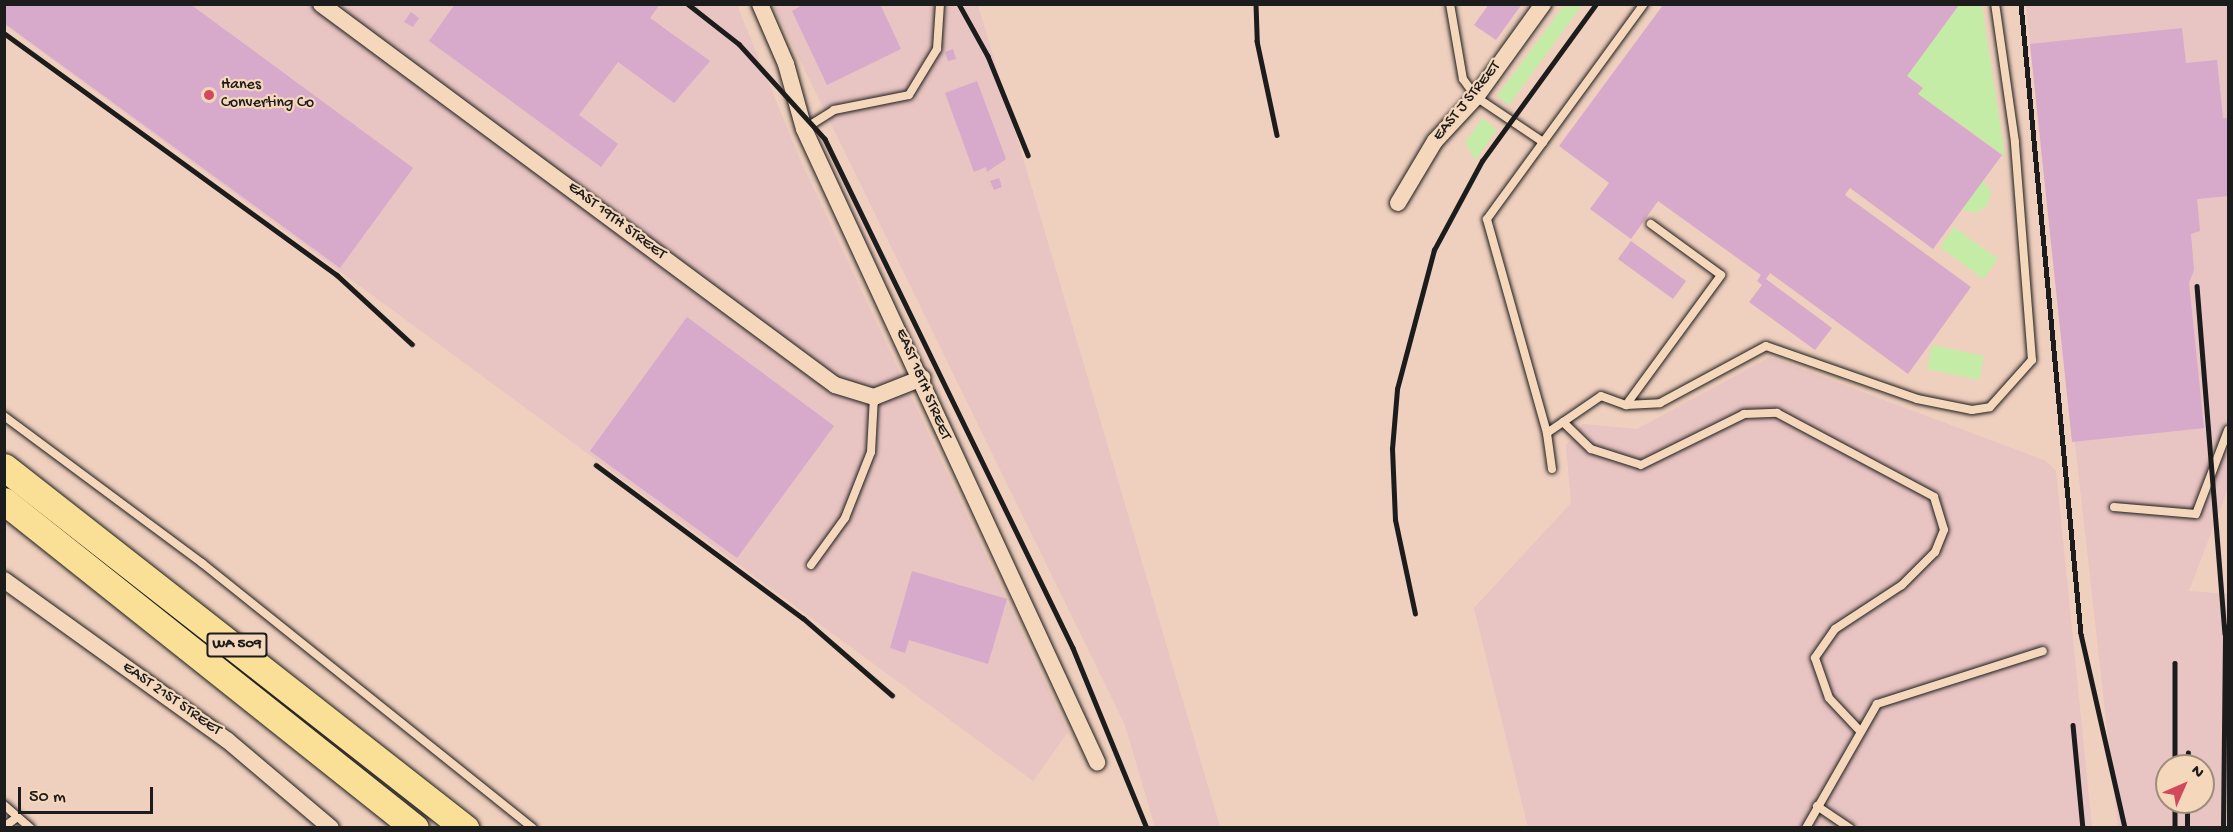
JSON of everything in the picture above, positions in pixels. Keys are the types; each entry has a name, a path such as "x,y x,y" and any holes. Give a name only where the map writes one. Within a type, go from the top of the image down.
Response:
{"highway":[{"name":"WA 509","path":"4,467 465,828"},
{"name":"WA 509","path":"4,501 415,828"}],"street":[{"name":"EAST 19TH STREET","path":"321,4 786,353 835,385 874,397"},
{"name":"EAST 18TH STREET","path":"760,4 786,64 804,129 922,378 938,424 1097,762"},
{"name":"EAST J STREET","path":"1398,203 1434,141 1476,97 1543,4"},
{"path":"874,397 922,378"},
{"name":"EAST 21ST STREET","path":"4,580 227,740 331,828"}],"lane":[{"path":"804,129 834,110 909,95 937,49 940,4"},
{"path":"1450,4 1464,79 1476,97 1544,142"},
{"path":"1552,469 1547,433 1487,219 1644,4"},
{"path":"1547,433 1601,396 1626,405 1660,403 1766,346 1917,399 1972,410 1997,399 2032,360 2015,142 1995,4"},
{"path":"1626,405 1721,275 1651,224"},
{"path":"811,565 845,518 871,452 874,397"},
{"path":"1563,422 1591,449 1641,465 1744,414 1777,413 1934,497 1944,530 1935,552 1902,585 1835,629 1815,658 1829,698 1859,730"},
{"path":"4,416 202,563 533,828"},
{"path":"2114,507 2196,514 2229,430"},
{"path":"1806,828 1859,730 1876,704 2043,651"},
{"path":"4,805 30,828"},
{"path":"1817,806 1850,828"},
{"path":"4,827 16,818"}],"shaded area":[{"path":"5,4 737,5 799,157 1068,732 1033,781 5,25"},
{"path":"773,5 978,5 1220,827 1155,827 1125,725"},
{"path":"2026,5 2228,5 2228,488 2189,591 2228,594 2228,827 2118,827"},
{"path":"1770,357 2046,461 2056,471 2092,827 1528,827 1474,608 1571,503 1566,445 1583,424 1637,429"}],"green space":[{"path":"1565,4 1582,5 1509,105 1497,96"},
{"path":"1959,5 1982,5 2005,156 1918,94 1923,88 1907,76"},
{"path":"1483,118 1497,130 1475,160 1465,142"},
{"path":"1983,180 1991,192 1987,206 1975,213 1962,210"},
{"path":"1954,227 1998,259 1983,279 1940,247"},
{"path":"1932,345 1984,356 1979,380 1927,369"}],"building":[{"name":"Hanes Converting Co","path":"4,4 190,4 413,168 340,268 4,23"},
{"path":"455,4 660,4 650,18 710,61 674,103 618,62 579,115 618,144 601,167 429,41"},
{"path":"804,4 880,4 901,49 827,85 792,11"},
{"path":"1489,4 1522,4 1496,40 1474,25"},
{"path":"1663,5 1959,5 1907,76 1923,88 1918,94 2002,155 1933,249 1850,188 1845,195 1971,287 1908,374 1770,273 1766,279 1832,328 1815,350 1749,302 1762,285 1757,281 1761,275 1658,201 1631,239 1590,209 1609,183 1559,146"},
{"path":"411,12 419,18 413,27 404,22"},
{"path":"2182,28 2186,63 2217,60 2223,118 2228,118 2228,196 2197,199 2200,231 2191,234 2194,270 2189,283 2204,428 2072,442 2030,44"},
{"path":"953,49 956,59 948,61 945,52"},
{"path":"977,81 1006,159 987,172 986,167 974,172 945,93"},
{"path":"999,178 1002,187 994,190 990,181"},
{"path":"1631,241 1686,281 1673,299 1618,259"},
{"path":"687,317 834,426 737,558 590,451"},
{"path":"912,571 1007,599 988,664 909,640 905,653 890,648"}],"railway":[{"path":"688,4 739,44 825,139 1073,648 1147,828"},
{"path":"959,4 988,56 1028,155"},
{"path":"1256,4 1257,41 1277,135"},
{"path":"1415,614 1395,520 1392,449 1397,389 1434,250 1482,161 1596,4"},
{"path":"2021,4 2081,634 2125,828"},
{"path":"4,33 337,275 412,344"},
{"path":"2197,286 2225,634"},
{"path":"596,465 803,618 892,695"},
{"path":"2223,828 2225,627"},
{"path":"2175,663 2175,754"},
{"path":"2073,725 2083,828"},
{"path":"2175,814 2175,828"},
{"path":"2187,814 2187,828"}],"place":[{"name":"Hanes Converting Co","path":"209,95"}]}
